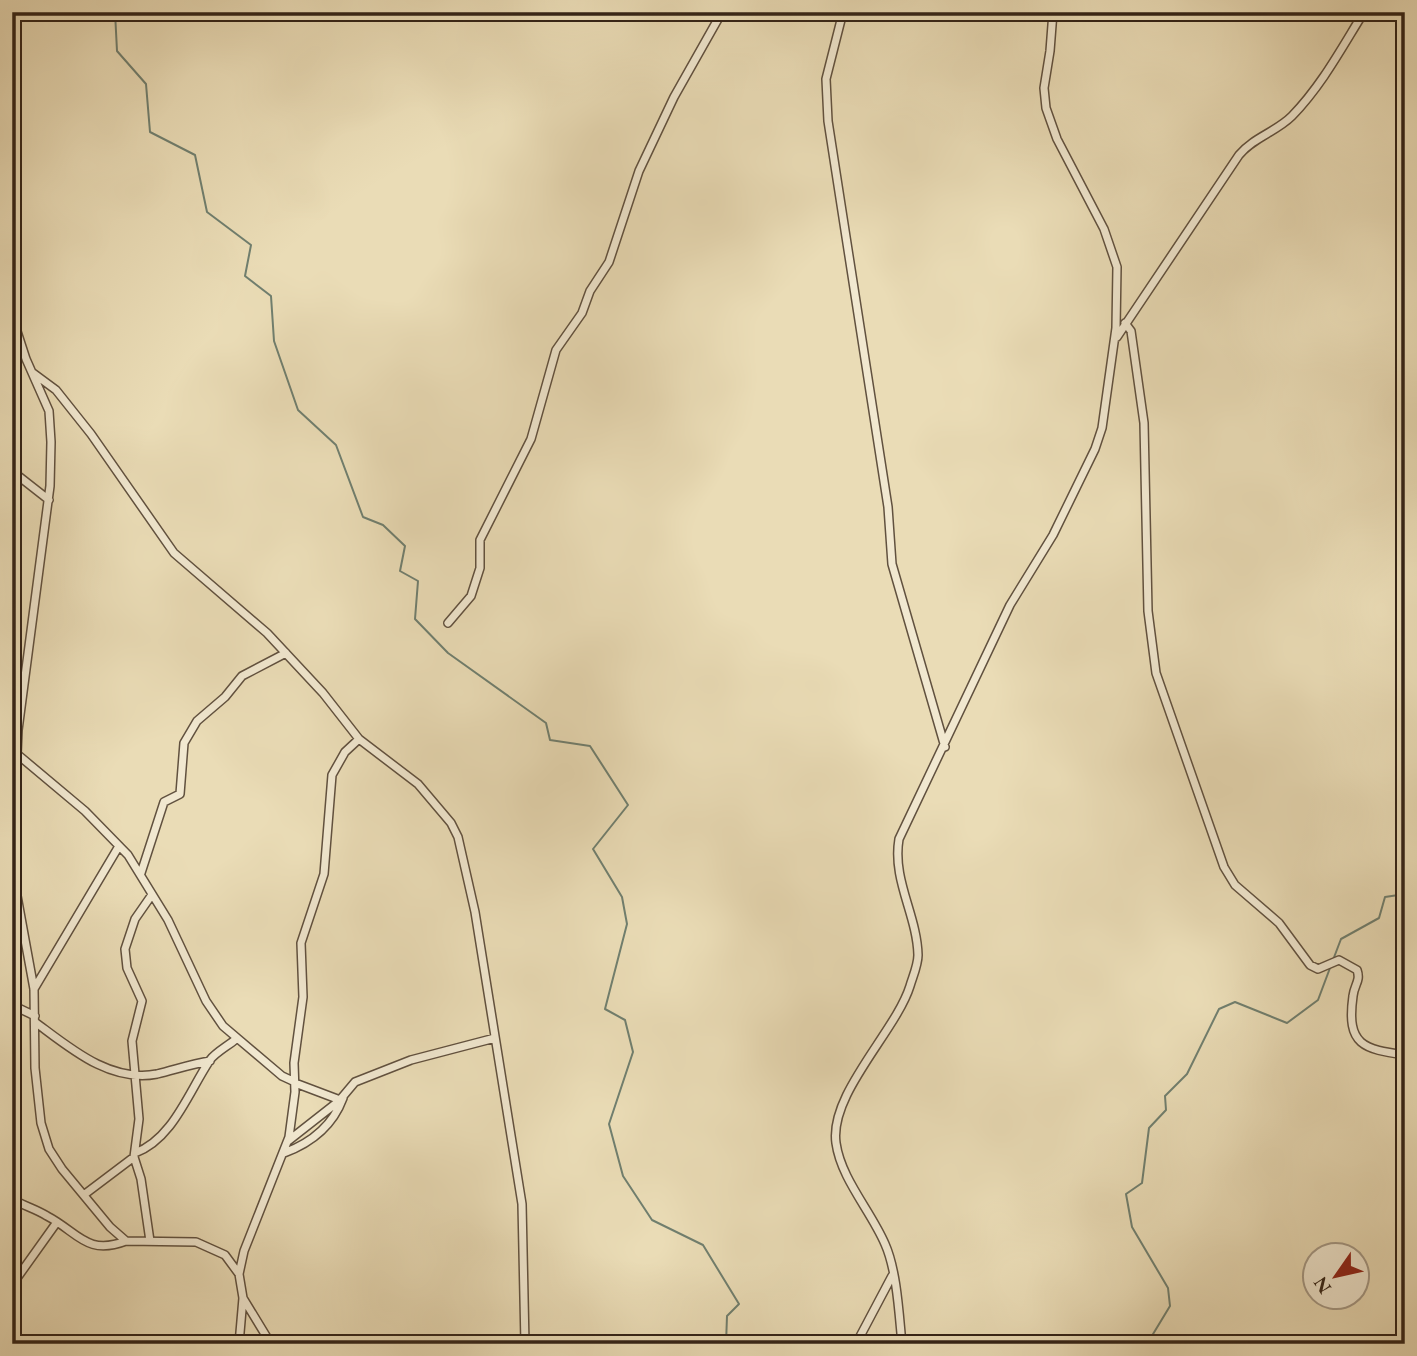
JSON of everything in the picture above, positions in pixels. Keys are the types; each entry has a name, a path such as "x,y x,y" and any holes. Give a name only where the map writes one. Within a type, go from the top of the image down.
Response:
{"street":[{"path":"448,623 471,597 480,568 480,540 531,439 556,350 582,313 590,291 612,256 624,211 639,171 674,97 722,12"},
{"path":"843,12 826,79 828,121 886,496 891,557 926,690 945,747"},
{"path":"902,1344 886,1245 843,1165 836,1143 836,1126 850,1090 904,999 915,970 917,942 901,888 897,849 905,825 945,747 1010,605 1053,535 1098,441 1113,344 1118,295 1113,253 1096,212 1057,139 1046,108 1044,88 1051,51 1052,12"},
{"path":"1113,344 1239,155 1252,141 1289,119 1324,80 1364,12"},
{"path":"12,316 31,372 49,411 51,469 17,754 13,851 17,896 34,989 36,1084 44,1134 53,1157 110,1227 126,1241"},
{"path":"1125,323 1131,331 1144,423 1145,548 1152,656 1214,846 1235,885 1275,918 1310,965 1318,969 1339,960 1357,970 1359,978 1353,996 1353,1011 1356,1034 1361,1044 1375,1052 1405,1055"},
{"path":"31,372 62,398 112,463 174,554 286,653 359,739 418,784 440,808 456,832 475,912 522,1204 525,1344"},
{"path":"12,471 48,500"},
{"path":"141,873 164,803 180,794 183,750 190,731 242,676 286,653"},
{"path":"239,1344 243,1298 239,1274 244,1251 288,1142 295,1082 294,1063 304,989 302,943 324,874 330,785 338,762 359,739"},
{"path":"17,754 85,811 141,873 151,896 175,932 206,1001 236,1039 282,1076 342,1098"},
{"path":"34,989 119,846"},
{"path":"150,1241 141,1180 134,1155 139,1119 132,1041 142,996 127,968 125,949 135,919 151,896"},
{"path":"12,1004 90,1060 119,1072 156,1074 210,1061"},
{"path":"285,1153 302,1145 327,1125 342,1098 355,1082 411,1060 495,1038"},
{"path":"85,1194 158,1139 188,1100 210,1061 236,1039"},
{"path":"288,1142 342,1098"},
{"path":"12,1199 57,1222 89,1244 105,1246 126,1241 188,1241 215,1248 239,1274"},
{"path":"12,1285 57,1222"},
{"path":"856,1344 892,1276"},
{"path":"243,1298 271,1344"}],"waterway":[{"path":"115,12 117,51 146,84 150,132 195,155 207,212 251,245 245,276 271,296 274,341 298,410 336,445 363,517 383,525 405,546 400,571 418,581 415,619 448,653 546,723 550,740 590,746 628,805 593,849 622,897 627,924 605,1009 625,1020 633,1052 609,1124 623,1176 652,1220 703,1245 739,1304 727,1316 726,1344"},
{"path":"1333,960 1341,939 1379,918 1385,897 1405,894"},
{"path":"1147,1344 1170,1306 1168,1288 1132,1227 1126,1194 1142,1183 1149,1128 1166,1110 1165,1096 1187,1074 1219,1009 1235,1002 1287,1023 1318,1000 1330,968"}]}
